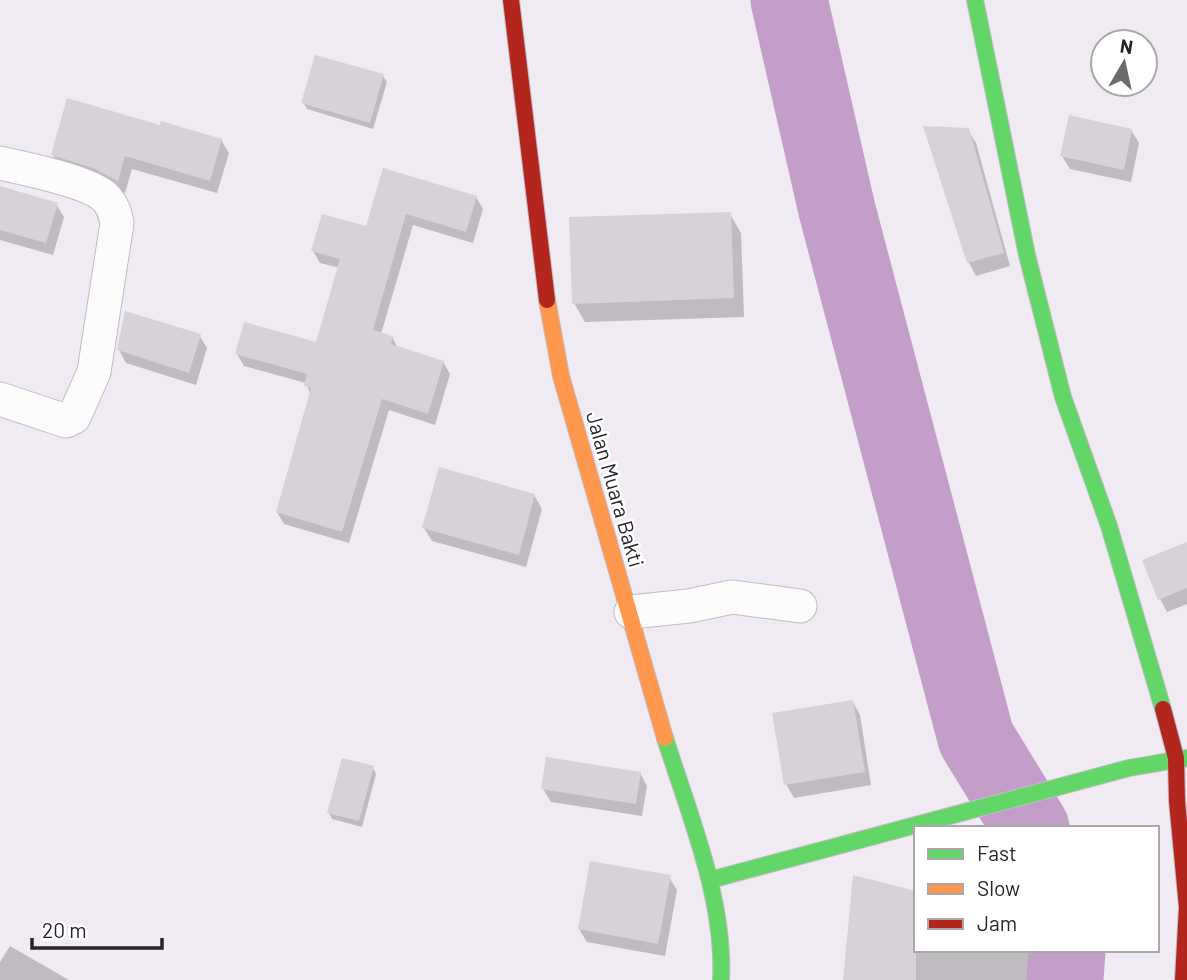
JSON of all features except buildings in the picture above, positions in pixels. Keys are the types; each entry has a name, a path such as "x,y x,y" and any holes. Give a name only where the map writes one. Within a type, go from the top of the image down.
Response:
{"street":[{"name":"Jalan Muara Bakti","path":"511,0 546,292 561,376 631,612 660,721 710,880 722,960 721,980"},
{"path":"975,0 1011,181 1063,397 1109,526 1182,758 1177,801 1186,907 1184,980"},
{"path":"0,163 60,177 104,196 115,210 117,223 93,372 74,417 66,421 0,399"},
{"path":"631,612 690,606 732,597 800,606"},
{"path":"710,880 1129,768 1182,758"}],"waterway":[{"path":"789,0 837,210 976,738 1030,826"},
{"path":"1065,980 1067,952"}],"traffic: fast":[{"path":"975,0 1027,255 1063,397 1109,526 1163,709"},
{"path":"665,738 704,857 717,919 721,980"},
{"path":"710,880 1129,768 1187,758"}],"traffic: slow":[{"path":"547,300 561,376 665,738"}],"traffic: jam":[{"path":"511,0 547,300"},
{"path":"1163,709 1176,758 1177,801 1187,907 1183,980"}]}
